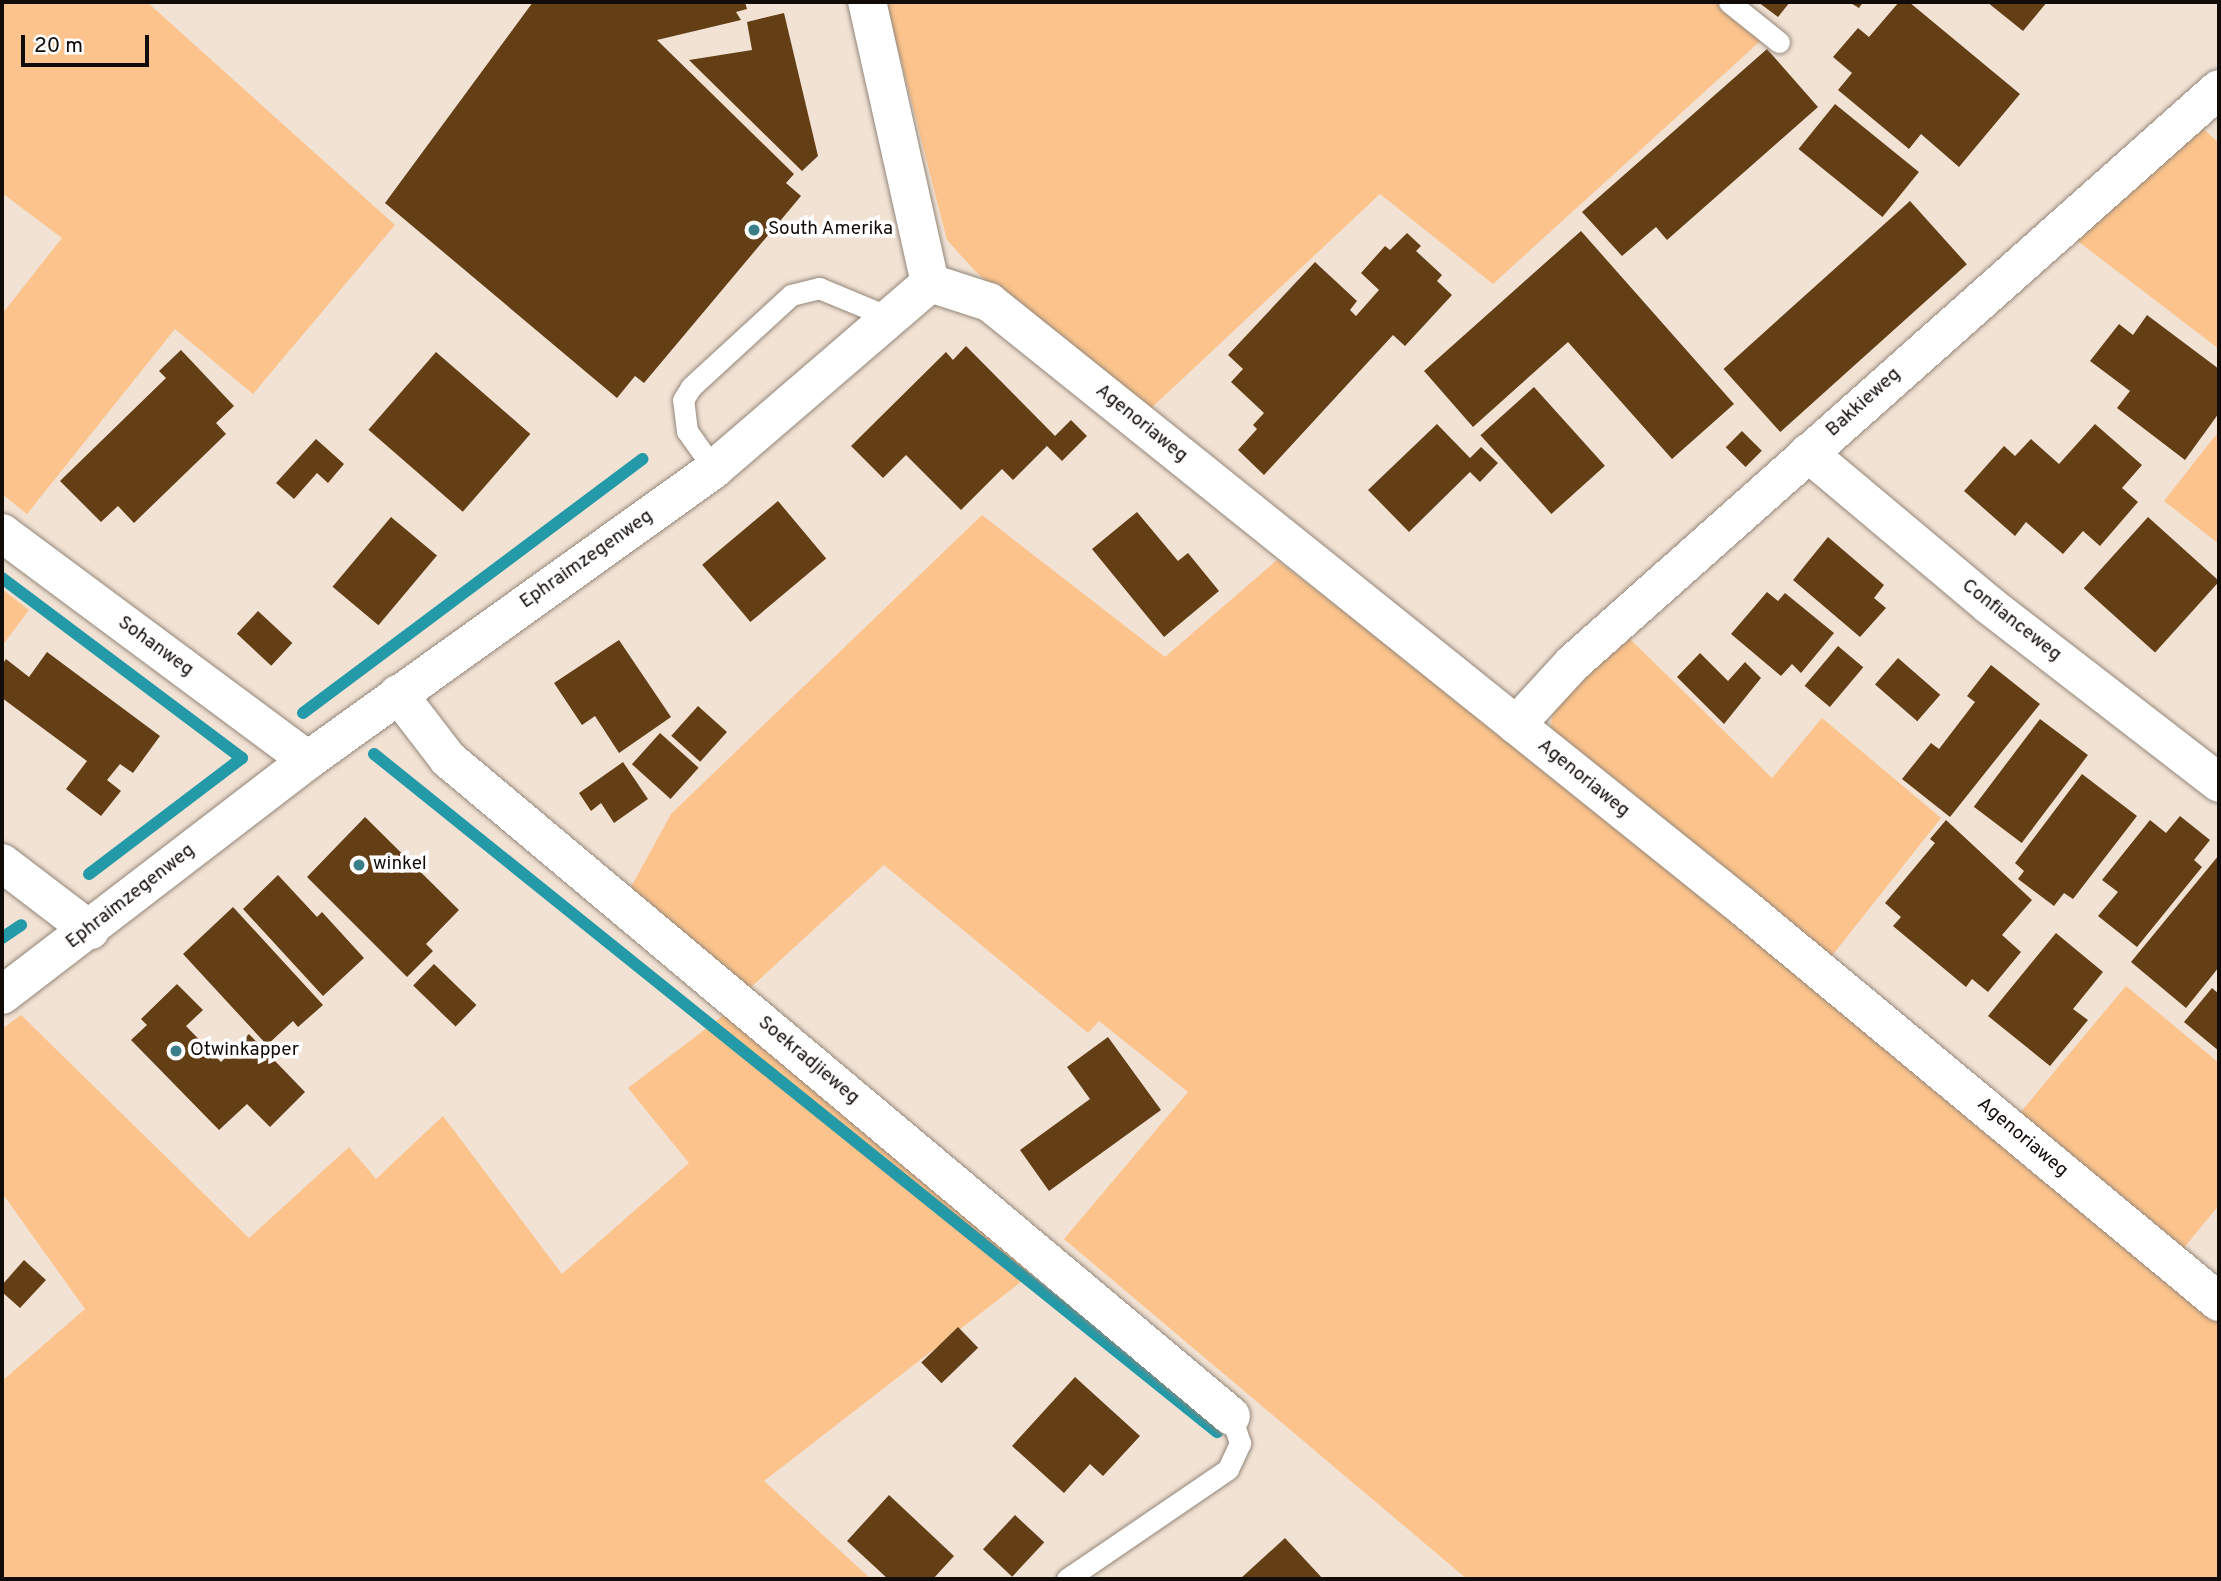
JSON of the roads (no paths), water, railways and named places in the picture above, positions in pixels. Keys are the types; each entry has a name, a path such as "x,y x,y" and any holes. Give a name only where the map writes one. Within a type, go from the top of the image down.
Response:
{"street":[{"path":"867,2 930,283"},
{"name":"Bakkieweg","path":"1516,725 1573,663 1808,453 2211,110"},
{"name":"Ephraimzegenweg","path":"2,995 308,760 714,469 930,283"},
{"name":"Agenoriaweg","path":"930,283 989,302 1742,905 2219,1302"},
{"name":"Confianceweg","path":"1808,453 1989,605 2219,783"},
{"name":"Sohanweg","path":"2,533 308,760"},
{"name":"Soekradjieweg","path":"398,694 448,759 1231,1416"},
{"path":"2,863 90,930"}],"lane":[{"path":"1729,2 1779,42"},
{"path":"714,469 687,431 683,400 691,387 791,295 819,288 889,317"},
{"path":"1067,1579 1228,1469 1240,1443 1231,1416"}],"waterway":[{"path":"303,713 643,459"},
{"path":"2,578 242,758 89,874"},
{"path":"374,754 1217,1432"},
{"path":"2,938 21,925"}],"place":[{"name":"South Amerika","path":"754,230"},
{"name":"winkel","path":"359,865"},
{"name":"Otwinkapper","path":"176,1051"}]}
